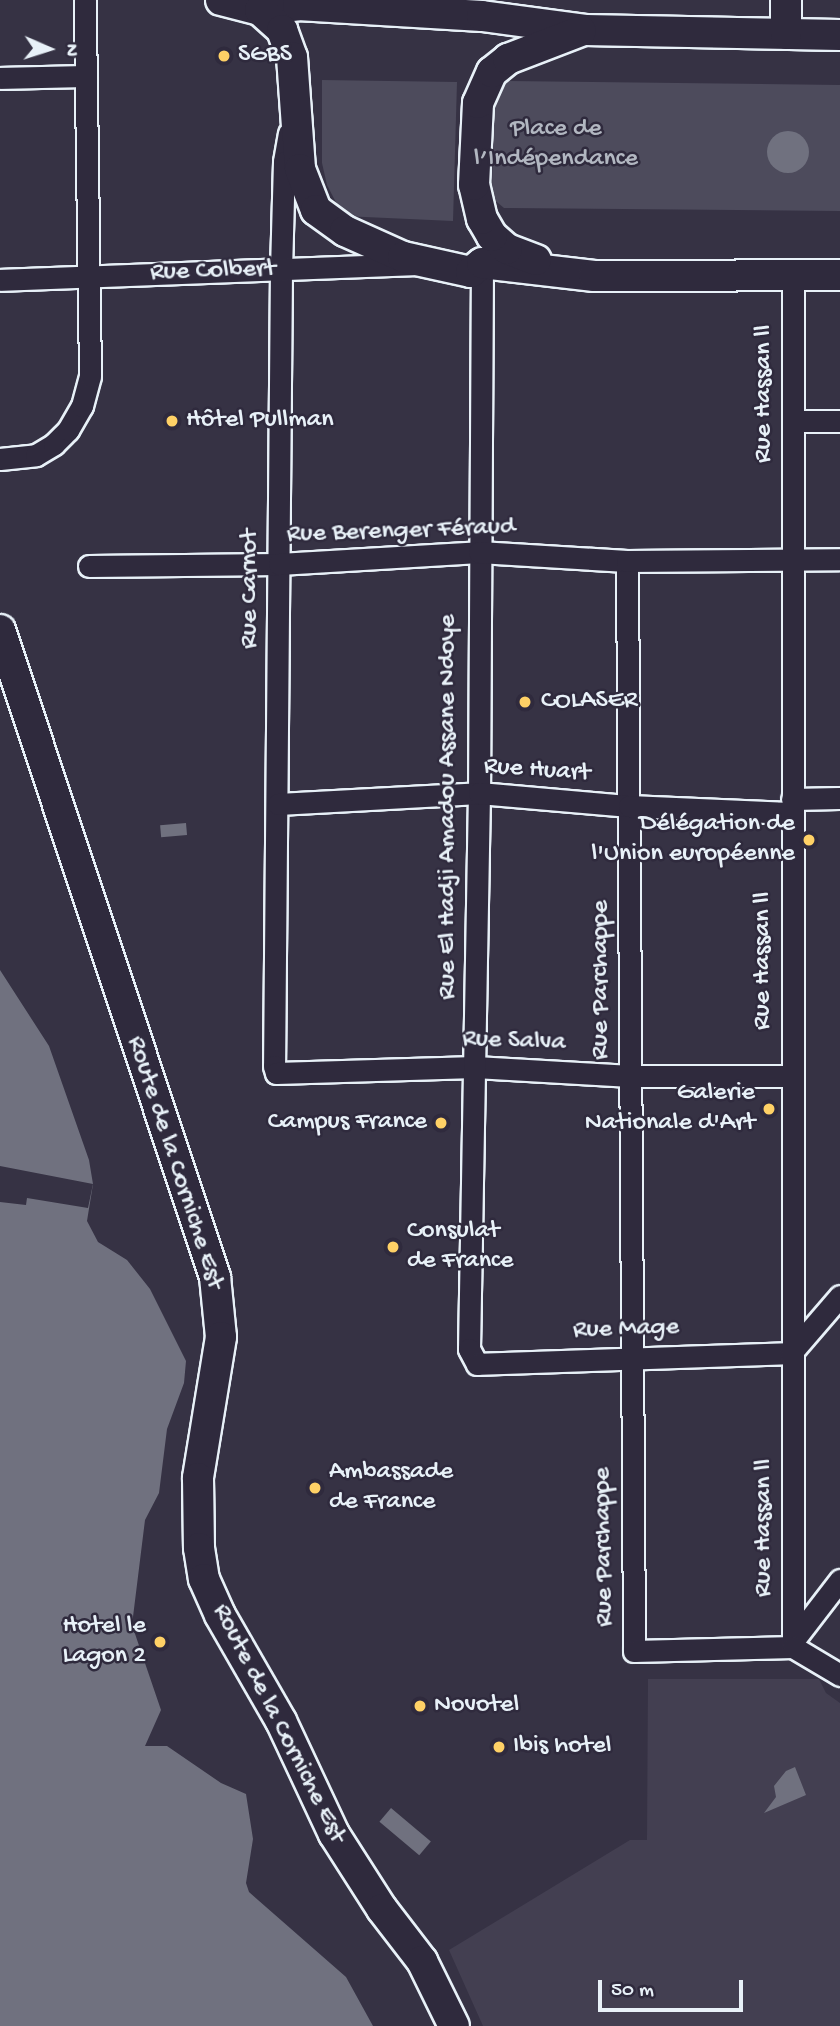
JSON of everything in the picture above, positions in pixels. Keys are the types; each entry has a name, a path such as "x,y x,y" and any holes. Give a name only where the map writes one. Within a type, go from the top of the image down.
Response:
{"street":[{"path":"0,459 36,455 54,444 68,430 82,406 90,376 85,0"},
{"path":"221,0 268,6 482,8 585,30 840,35"},
{"path":"786,0 786,34"},
{"path":"268,6 282,30 292,57 293,106 300,169 316,210 345,231 427,264 471,272 482,263 594,276 840,275"},
{"path":"585,30 508,59 492,72 484,86 476,117 474,185 482,219 492,236 508,249 594,276"},
{"path":"0,78 86,75"},
{"name":"Rue Carnot","path":"276,1073 281,270 284,162 293,106"},
{"name":"Rue El Hadji Amadou Assane Ndoye","path":"470,1352 479,793 482,263"},
{"name":"Rue Colbert","path":"0,280 427,264"},
{"name":"Rue Hassan ll","path":"793,275 793,1644"},
{"path":"793,421 840,421"},
{"name":"Rue Berenger Féraud","path":"89,566 279,565 479,552 627,561 840,559"},
{"name":"Rue Parchappe","path":"627,561 634,1651 793,1644"},
{"name":"Route de la Corniche Est","path":"0,629 215,1277 222,1337 198,1478 199,1548 204,1579 226,1626 281,1721 334,1835 382,1909 422,1961 454,2026"},
{"name":"Rue Huart","path":"278,804 479,793 629,806 792,806 840,798"},
{"name":"Rue Salva","path":"276,1073 475,1067 631,1076 792,1076"},
{"path":"792,1353 840,1296"},
{"name":"Rue Mage","path":"470,1352 477,1364 792,1353"},
{"path":"840,1580 793,1644 840,1675"}],"shaded area":[{"path":"648,1679 819,1679 826,1693 840,1703 840,2026 483,2026 449,1950 630,1840 647,1840"}],"green space":[{"path":"322,80 457,82 453,221 343,216 327,185 322,163"},
{"name":"Place de l’Indépendance","path":"508,81 840,85 840,211 504,208 492,198 493,99"}],"water":[{"path":"788,131 803,137 809,152 803,167 788,173 773,167 767,152 773,137"},
{"path":"186,823 187,835 161,837 160,825"},
{"path":"0,970 49,1046 89,1160 93,1184 87,1221 98,1242 127,1260 150,1289 186,1361 184,1383 167,1429 159,1493 145,1520 132,1625 161,1710 145,1746 167,1746 221,1783 246,1794 253,1839 246,1883 249,1892 346,1977 373,2026 0,2026"},
{"path":"795,1767 806,1795 764,1813 776,1797 774,1786 786,1771"},
{"path":"391,1808 431,1841 419,1855 379,1822"}],"pier":[{"path":"0,1166 93,1184 88,1208 27,1198 26,1205 0,1202"}],"place":[{"name":"SGBS","path":"224,56"},
{"name":"Hôtel Pullman","path":"172,421"},
{"name":"COLASER","path":"525,702"},
{"name":"Délégation de l'Union européenne","path":"809,840"},
{"name":"Galerie Nationale d'Art","path":"769,1109"},
{"name":"Campus France","path":"441,1123"},
{"name":"Consulat de France","path":"393,1247"},
{"name":"Ambassade de France","path":"315,1488"},
{"name":"Hotel le Lagon 2","path":"160,1642"},
{"name":"Novotel","path":"420,1706"},
{"name":"Ibis hotel","path":"499,1747"}]}
